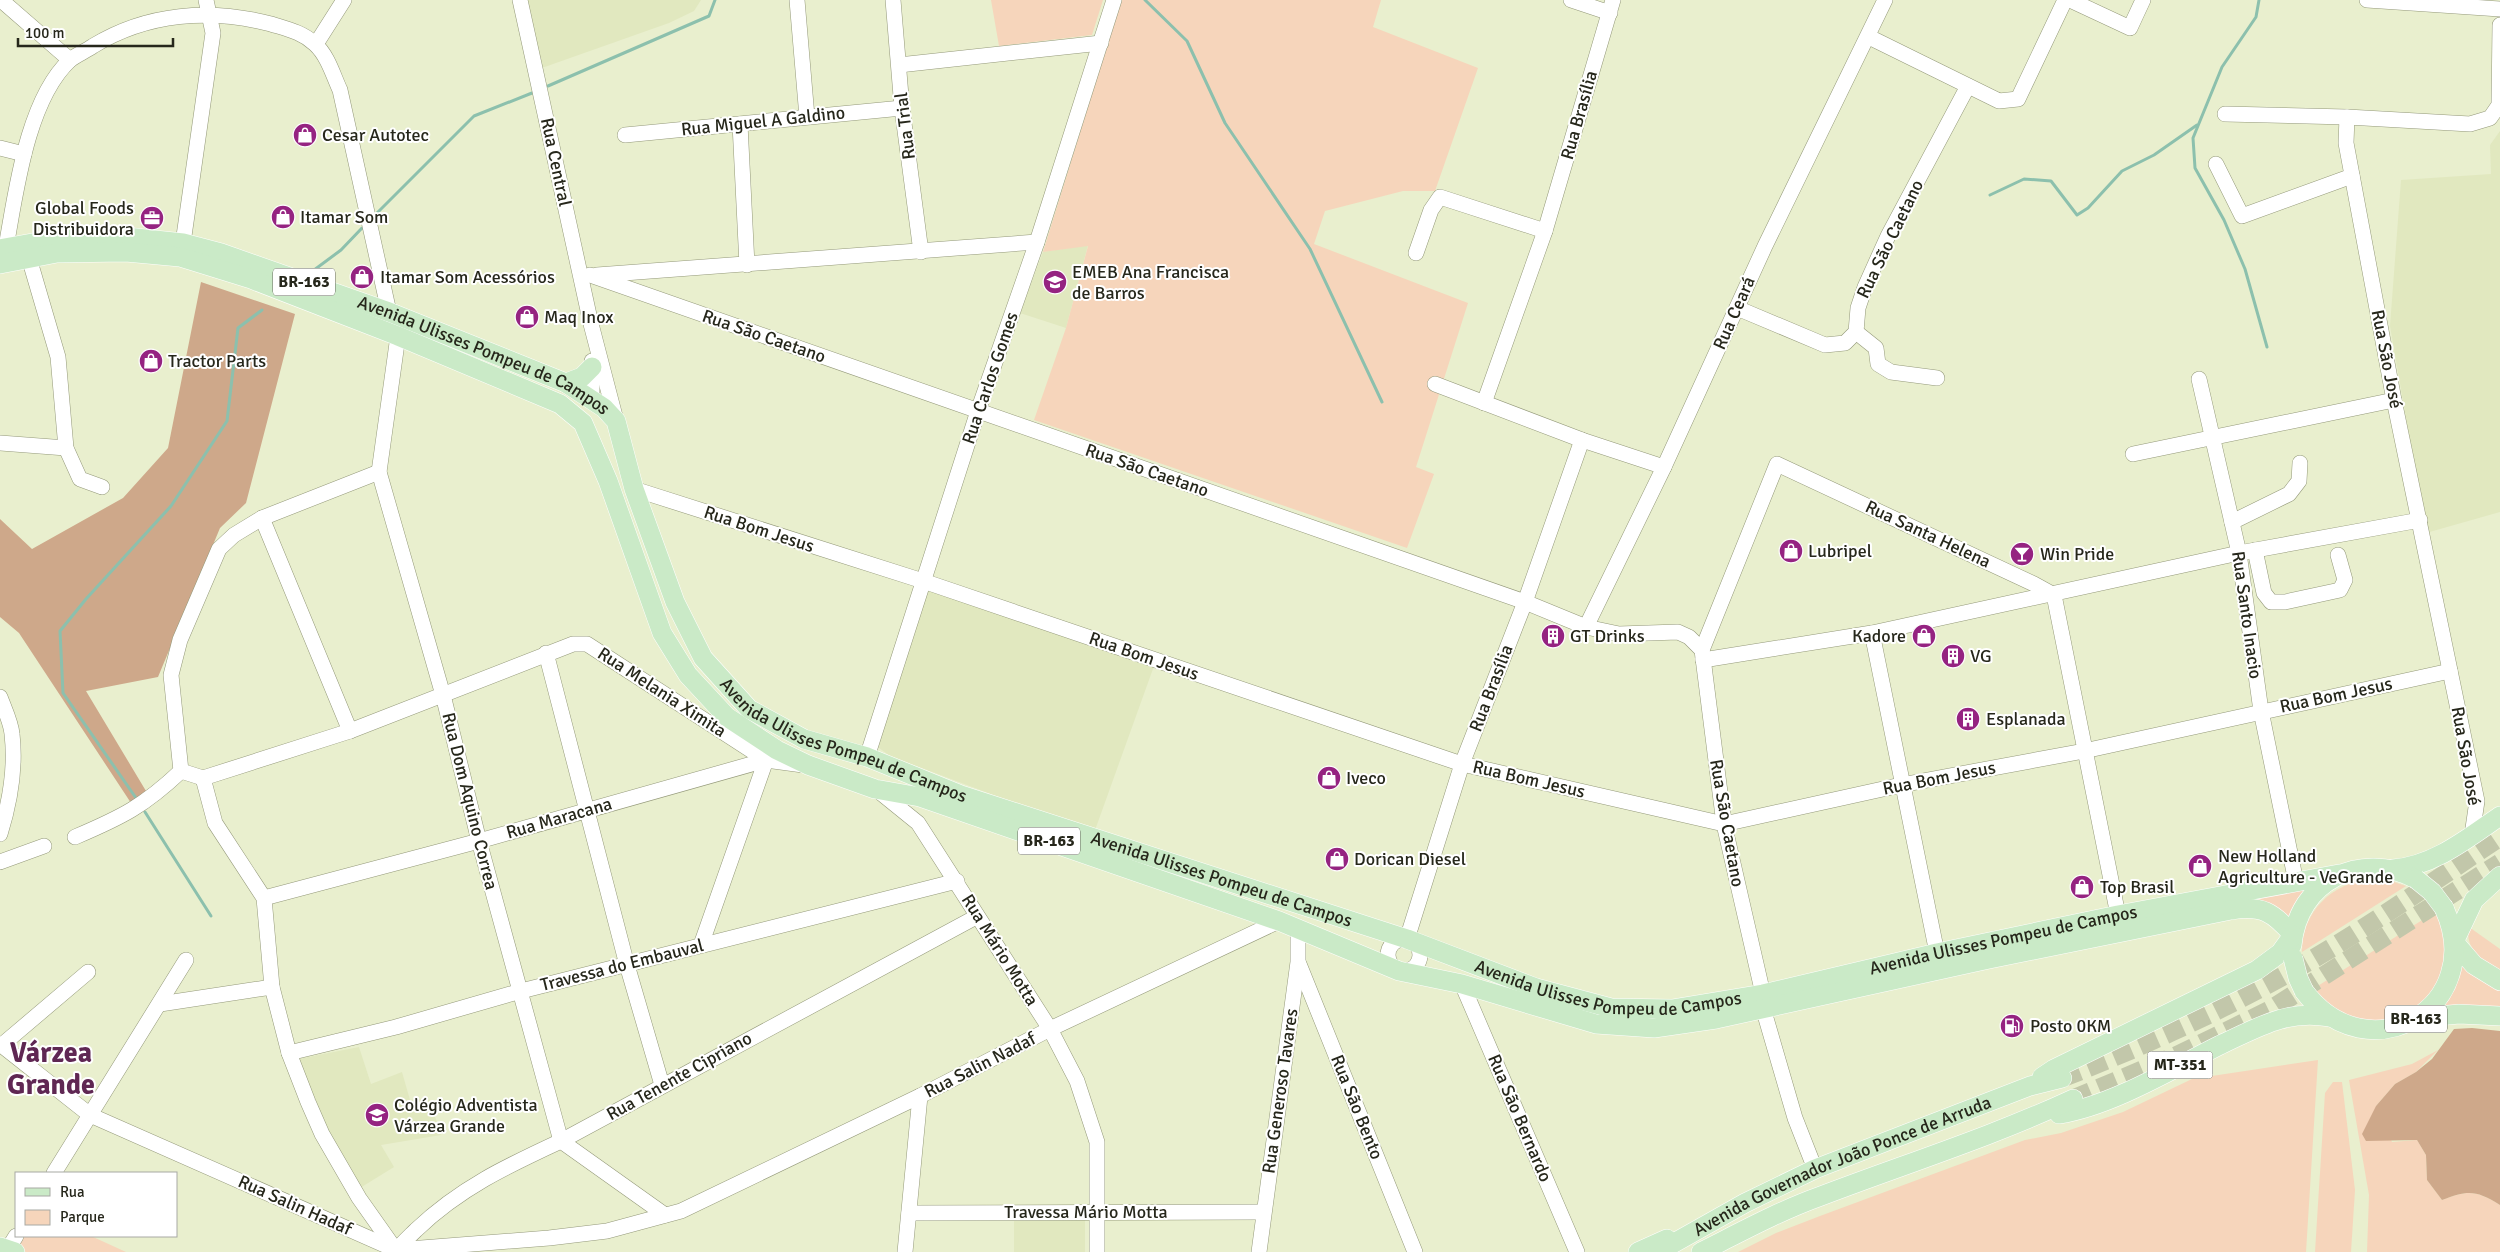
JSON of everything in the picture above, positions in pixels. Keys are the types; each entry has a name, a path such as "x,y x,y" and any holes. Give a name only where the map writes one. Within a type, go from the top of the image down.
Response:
{"main road":[{"name":"Avenida Ulisses Pompeu de Campos","path":"2,253 60,238 108,235 183,244 221,253 389,312 566,384 604,408 616,421 634,489 675,602 703,658 749,709 804,739 867,757 961,795 1407,939 1536,988 1611,1008 1672,1009 1763,1001 1989,959 2250,907 2265,911 2281,922 2293,935"},
{"name":"Avenida Ulisses Pompeu de Campos","path":"2,253 29,258 57,253 126,252 180,257 251,279 398,336 560,404 583,422 608,481 662,633 688,675 726,717 777,750 808,765 875,788 920,797 1279,922 1399,971 1462,984 1596,1024 1654,1028 1716,1019 1763,1001 1938,953 2118,916 2339,874"},
{"path":"566,384 582,377 592,367"},
{"path":"583,422 583,413 592,400"},
{"path":"608,481 619,489 634,489"},
{"path":"867,757 862,768 863,779 875,788"},
{"name":"BR-163","path":"2339,874 2370,867 2391,870 2414,866 2435,858 2500,816"},
{"path":"2391,870 2416,880 2432,892 2444,908 2451,924 2455,942 2474,965 2500,981"},
{"path":"2293,935 2299,916 2309,899 2323,885 2339,874"},
{"name":"BR-163","path":"2293,935 2293,958 2304,991 2329,1017 2350,1027 2373,1030 2396,1028 2417,1018 2435,1004 2448,985 2454,963 2455,942 2474,900 2500,876"},
{"name":"MT-351","path":"2030,1086 2054,1069 2257,970 2280,953 2293,935"},
{"name":"MT-351","path":"2030,1119 2066,1113 2100,1102 2274,1020 2303,1014 2329,1017"},
{"path":"2417,1018 2459,1014 2500,1016"},
{"path":"2030,1086 2062,1078"},
{"name":"Avenida Governador João Ponce de Arruda","path":"1658,1252 1745,1203 1815,1169 2030,1086"},
{"path":"2030,1119 2072,1099"},
{"name":"Avenida Governador João Ponce de Arruda","path":"1701,1252 1752,1225 1821,1196 1931,1158 2030,1119"},
{"path":"1638,1252 1745,1203"}],"street":[{"path":"1,0 70,60"},
{"path":"183,244 213,33 206,0"},
{"path":"316,44 344,0"},
{"name":"Rua Central","path":"520,0 586,276 591,324 592,400"},
{"path":"797,0 807,117"},
{"name":"Rua Trial","path":"893,0 902,108 921,252"},
{"name":"Rua Carlos Gomes","path":"867,757 978,411 1037,242 1114,0"},
{"path":"1571,0 1612,7"},
{"name":"Rua Ceará","path":"1586,627 1664,467 1765,246 1886,0"},
{"path":"1869,37 1999,101 2018,99 2065,0"},
{"path":"2070,0 2130,28 2143,0"},
{"path":"2367,0 2500,9"},
{"name":"Rua Brasília","path":"1484,402 1546,231 1612,7"},
{"path":"2,253 24,154 45,97 70,60 101,41 133,26 167,17 242,16 297,32 316,44 328,62 340,90 389,312"},
{"path":"2225,114 2347,117 2470,124 2490,118 2499,105 2500,25"},
{"path":"899,65 1101,43"},
{"name":"Rua São Caetano","path":"1856,332 1858,308 1880,253 1968,86"},
{"name":"Rua Miguel A Galdino","path":"625,135 902,108"},
{"name":"Rua São José","path":"2347,117 2346,143 2394,400 2477,801 2472,835"},
{"path":"740,124 747,265"},
{"path":"0,148 24,154"},
{"path":"2216,164 2242,216 2352,176"},
{"path":"1416,253 1431,210 1440,198 1546,231"},
{"path":"586,276 1037,242"},
{"path":"29,258 58,357 66,448 80,479 102,487"},
{"name":"Rua São Caetano","path":"586,276 1525,602 1586,627 1619,634 1678,632 1689,637 1702,655 1724,824 1763,1001 1795,1118 1815,1169"},
{"path":"1737,308 1825,345 1845,343 1856,332 1876,348 1878,364 1891,372 1937,378"},
{"name":"Rua Central","path":"591,324 616,421"},
{"name":"Rua Dom Aquino Correa","path":"398,336 379,472 443,695 479,841 561,1141"},
{"name":"Rua Santo Inacio","path":"2199,379 2214,436 2239,553 2261,711 2296,882"},
{"path":"1435,384 1582,440 1664,467"},
{"path":"2133,454 2394,400"},
{"name":"Rua Brasília","path":"1407,939 1462,764 1525,602 1582,440"},
{"path":"0,443 66,448"},
{"path":"2232,522 2289,494 2299,481 2300,463"},
{"name":"Rua São Caetano","path":"1702,655 1777,464"},
{"name":"Rua Santa Helena","path":"1777,464 2054,595"},
{"path":"181,771 171,675 175,654 219,549 234,535 262,518 379,472"},
{"name":"Rua Bom Jesus","path":"634,489 923,581 1462,764 1724,824 1901,785 2084,751 2450,671"},
{"path":"262,518 350,731"},
{"path":"1702,655 1872,633 2054,595 2239,553 2420,520"},
{"path":"2255,550 2264,593 2271,602 2285,602 2340,590 2345,580 2338,555"},
{"path":"2054,595 2118,916"},
{"path":"1872,633 1901,785 1938,953"},
{"name":"Rua Melania Ximita","path":"203,778 350,731 573,644 587,644 766,760 798,766 808,765"},
{"path":"546,653 627,965 662,1085"},
{"path":"0,697 6,734 10,802 0,834"},
{"path":"701,945 766,760"},
{"name":"Rua Maracana","path":"264,898 479,841 766,760"},
{"path":"181,771 203,778 215,823 264,898 272,987 289,1053 322,1134 359,1198 395,1251"},
{"path":"75,837 120,818 139,806 181,771"},
{"name":"Rua Mário Motta","path":"875,788 918,823 957,881 976,916 1050,1029 1077,1081 1097,1142 1097,1252"},
{"path":"918,823 915,808 920,797"},
{"path":"0,862 44,846"},
{"name":"Travessa do Embauval","path":"289,1053 396,1027 521,991 957,881"},
{"name":"Rua Tenente Cipriano","path":"395,1251 454,1197 492,1174 561,1141 976,916"},
{"name":"Rua Salin Nadaf","path":"681,1211 920,1096 1050,1029 1279,922"},
{"name":"Rua Generoso Tavares","path":"1259,1252 1262,1212 1298,962 1298,929"},
{"path":"1398,939 1407,939 1419,949 1420,958 1417,965 1411,970 1399,971 1390,963 1388,950 1392,943 1398,939"},
{"path":"55,1172 186,960"},
{"name":"Rua São Bento","path":"1298,962 1415,1252"},
{"path":"1,1044 88,972"},
{"name":"Rua São Bernardo","path":"1462,984 1577,1252"},
{"path":"160,1004 272,987"},
{"name":"Rua Salin Hadaf","path":"1,1044 90,1115 395,1251 607,1231 681,1211"},
{"path":"905,1252 920,1096"},
{"path":"561,1141 666,1215"},
{"name":"Travessa Mário Motta","path":"909,1213 1262,1212"}],"shaded area":[{"path":"523,0 701,0 694,11 669,23 539,69"},
{"path":"2500,131 2500,512 2426,533 2390,326 2401,180 2491,174 2490,145"},
{"name":"EMEB Ana Francisca de Barros","path":"1088,245 1066,328 1020,313 1043,252"},
{"path":"201,282 295,314 246,503 220,528 158,677 86,691 146,791 131,803 19,633 0,617 0,519 32,549 123,498 168,448"},
{"path":"926,588 1154,666 1094,833 890,756 875,745"},
{"path":"2472,1028 2500,1031 2500,1205 2484,1196 2472,1193 2459,1194 2442,1200 2427,1180 2426,1155 2417,1140 2366,1141 2362,1134 2376,1106 2395,1084 2416,1072 2432,1059 2454,1029"},
{"name":"Colégio Adventista Várzea Grande","path":"359,1047 371,1084 402,1072 410,1100 429,1098 441,1135 381,1145 394,1167 360,1188 327,1130 298,1059"},
{"path":"1085,1220 1085,1252 1014,1252 1014,1221"}],"green space":[{"path":"991,0 1103,0 1092,35 999,46"},
{"path":"1121,0 1381,0 1373,27 1478,68 1435,191 1403,191 1325,211 1314,244 1468,303 1416,467 1434,474 1407,548 1034,420 1066,328 1088,246 1043,252"},
{"path":"2371,879 2388,880 2406,886 2302,952 2303,937 2307,924 2322,902 2344,886"},
{"path":"2317,885 2293,920 2241,900"},
{"path":"2435,912 2443,931 2445,949 2443,967 2437,984 2426,998 2412,1009 2395,1018 2376,1022 2367,1021 2336,1010 2313,989"},
{"path":"2469,927 2500,949 2500,972 2476,954 2469,942"},
{"path":"2461,958 2500,988 2500,1010 2438,1009"},
{"path":"2438,1050 2416,1072 2395,1084 2376,1106 2392,1142 2417,1140 2426,1155 2427,1180 2442,1200 2459,1194 2472,1193 2484,1196 2500,1205 2500,1252 2367,1252 2369,1195 2349,1080 2412,1064"},
{"path":"2318,1060 2306,1252 1738,1252 1776,1233 2025,1140 2061,1133 2123,1112 2192,1079"},
{"path":"2333,1082 2342,1082 2355,1190 2351,1252 2315,1252 2325,1093"},
{"path":"22,1237 93,1237 126,1252 26,1252 20,1249 19,1242"}],"waterway":[{"path":"548,86 709,16 715,0"},
{"path":"1145,0 1187,41 1225,123 1310,249 1382,402"},
{"path":"2259,0 2256,17 2222,67 2193,138 2195,168 2224,220 2245,269 2267,347"},
{"path":"375,215 474,116 532,93"},
{"path":"1990,195 2024,179 2051,181 2077,215 2088,208 2122,171 2154,155 2197,125"},
{"path":"310,273 341,250 362,228"},
{"path":"136,798 63,693 60,631 86,599 171,506 227,421 238,328 262,310"},
{"path":"145,812 211,916"}],"tunnel":[{"path":"2062,1078 2133,1049 2203,1017 2272,982 2359,931 2500,837"},
{"path":"2073,1099 2176,1056 2270,1010 2500,863"}],"place":[{"name":"Cesar Autotec","path":"305,135"},
{"name":"Itamar Som","path":"283,217"},
{"name":"Global Foods Distribuidora","path":"152,218"},
{"name":"Itamar Som Acessórios","path":"362,277"},
{"name":"EMEB Ana Francisca de Barros","path":"1055,282"},
{"name":"Maq Inox","path":"527,317"},
{"name":"Tractor Parts","path":"151,361"},
{"name":"Lubripel","path":"1791,551"},
{"name":"Win Pride","path":"2022,554"},
{"name":"GT Drinks","path":"1553,636"},
{"name":"Kadore","path":"1924,636"},
{"name":"VG","path":"1953,656"},
{"name":"Esplanada","path":"1968,719"},
{"name":"Iveco","path":"1329,778"},
{"name":"Dorican Diesel","path":"1337,859"},
{"name":"New Holland Agriculture - VeGrande","path":"2200,866"},
{"name":"Top Brasil","path":"2082,887"},
{"name":"Posto 0KM","path":"2012,1026"},
{"name":"Colégio Adventista Várzea Grande","path":"377,1115"}],"district":[{"name":"Várzea Grande","path":"51,1069"}]}
